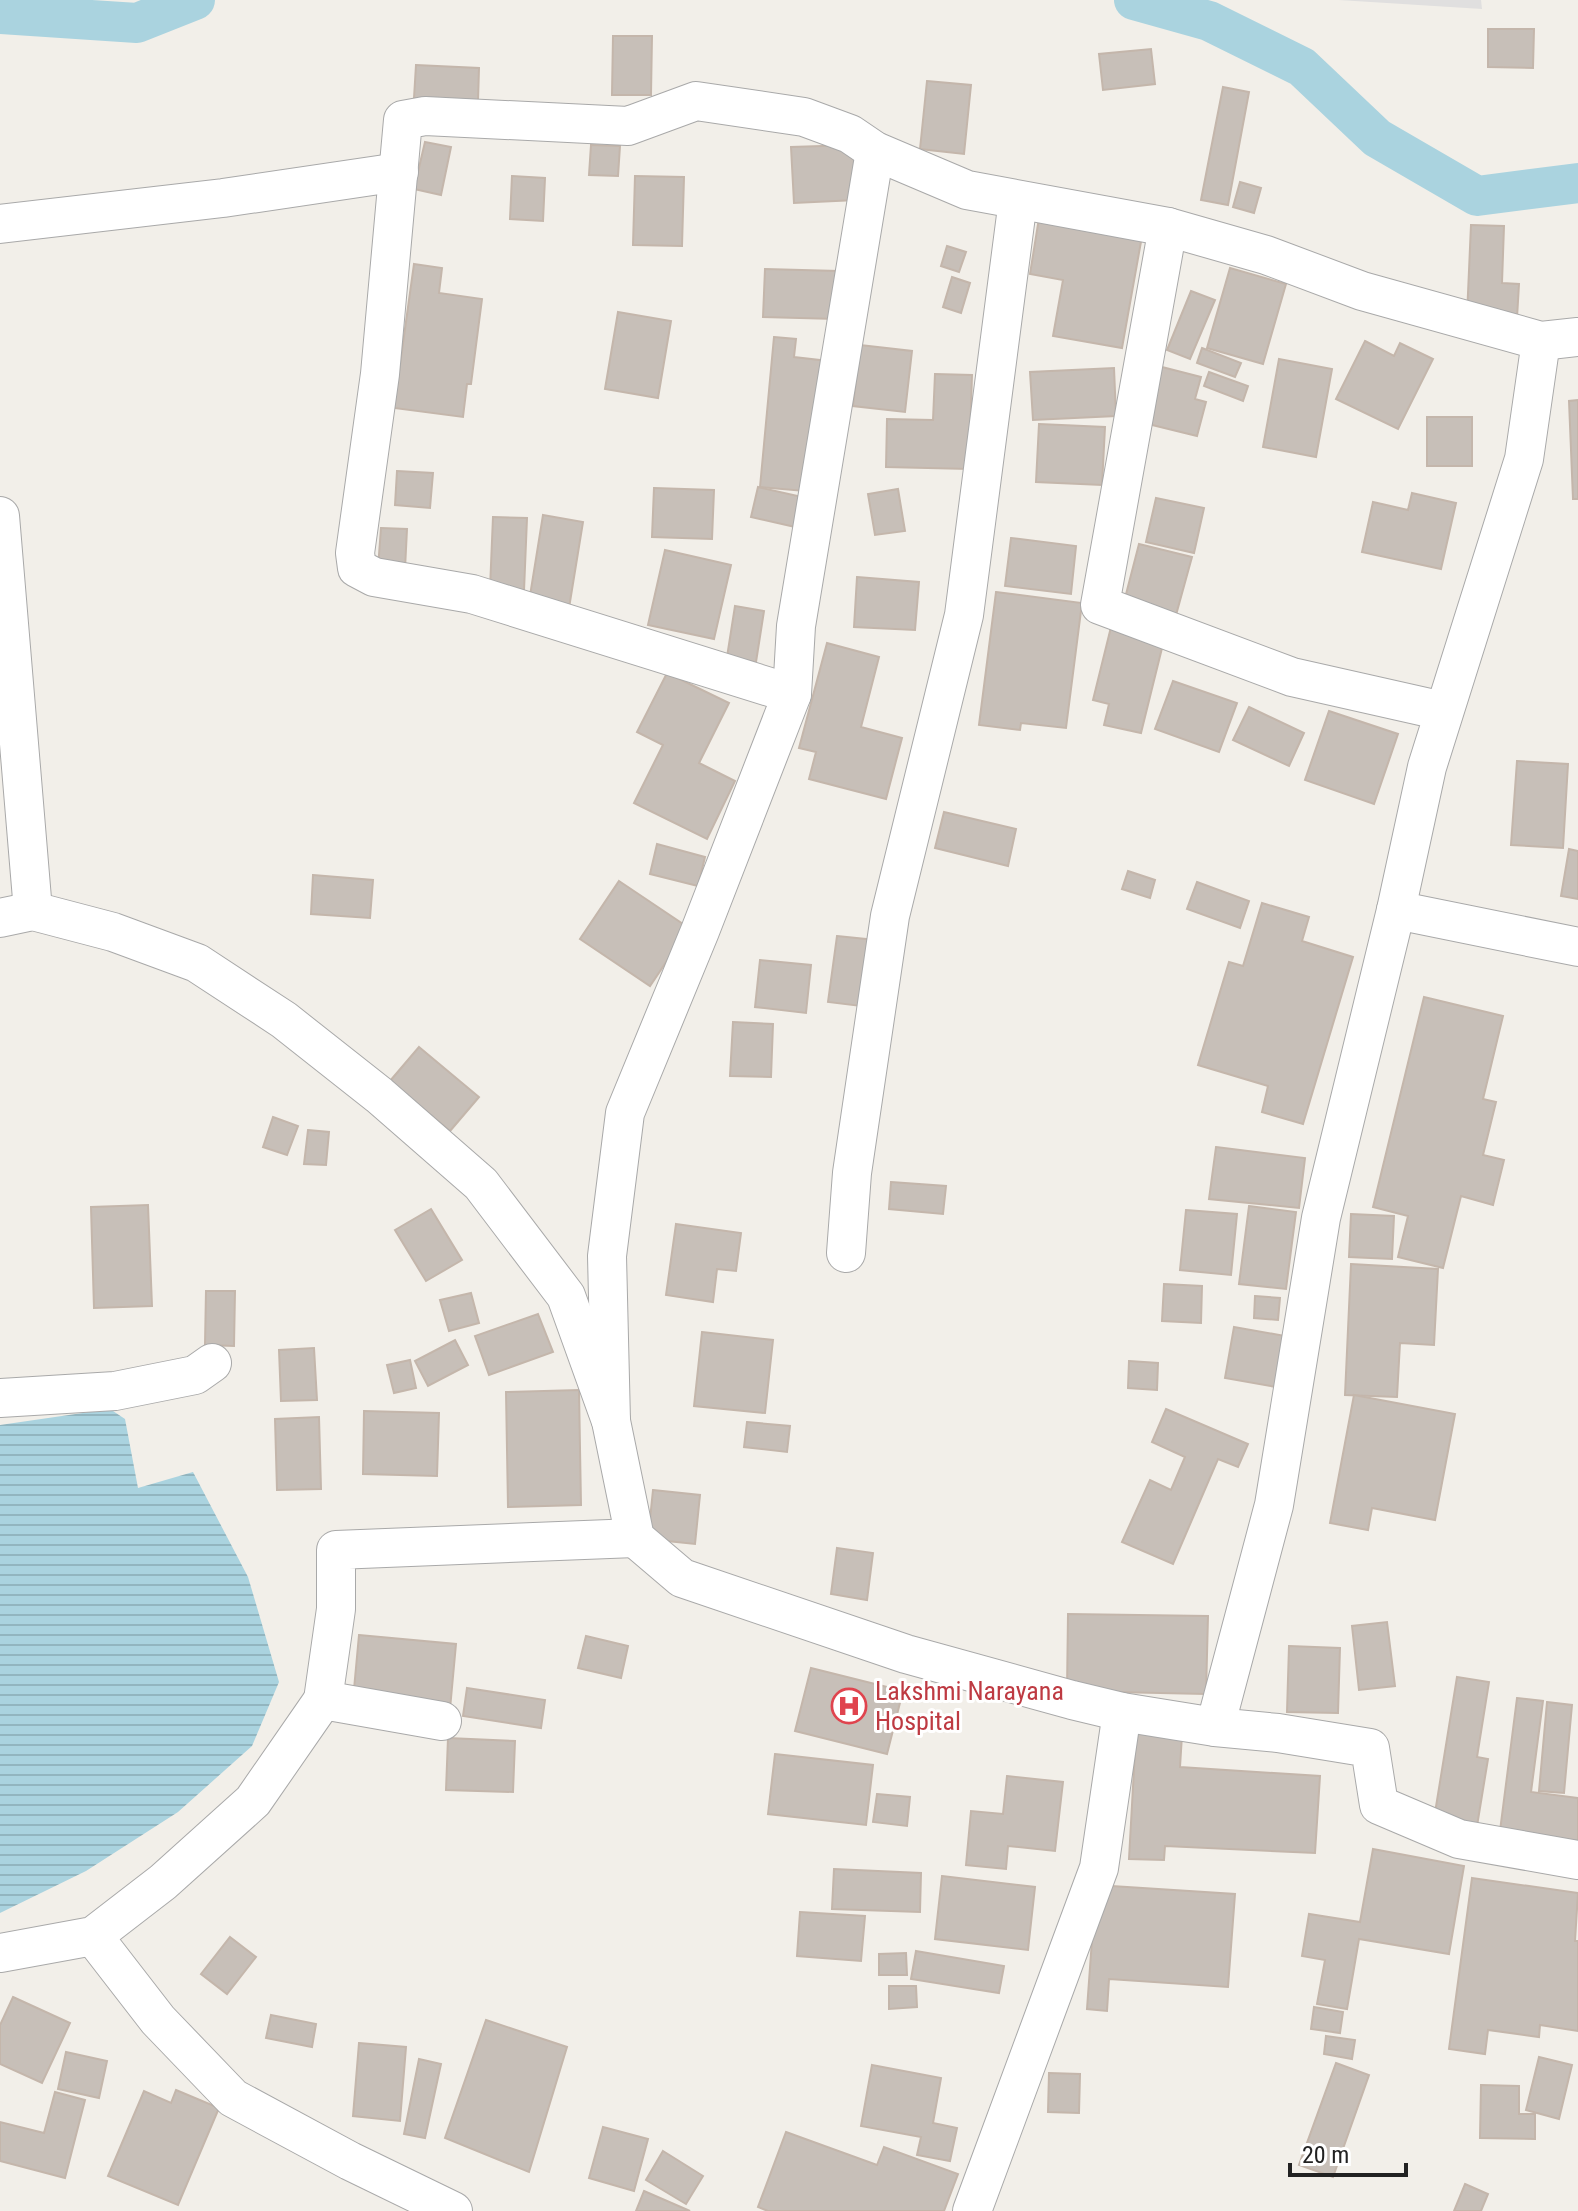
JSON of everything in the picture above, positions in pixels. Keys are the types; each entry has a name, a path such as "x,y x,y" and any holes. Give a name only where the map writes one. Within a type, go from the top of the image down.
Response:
{"street":[{"path":"792,694 472,594 374,577 357,568 355,553 380,374 403,120 425,116 628,126 696,101 804,117 850,134 875,151 967,190 1168,227 1266,255 1362,291 1541,341 1578,337"},
{"path":"611,1421 607,1256 625,1113 792,694 796,626 875,151"},
{"path":"0,224 223,198 399,172"},
{"path":"846,1253 852,1173 890,916 964,615 1018,200"},
{"path":"1168,227 1100,605 1292,677 1443,711"},
{"path":"1215,1727 1274,1505 1321,1218 1396,910 1427,767 1524,459 1541,341"},
{"path":"0,516 17,915 113,932 197,963 296,1030 379,1095 481,1184 566,1296 611,1421 635,1538 682,1578 906,1654 1122,1712 1370,1748 1379,1805 1459,1839 1578,1860"},
{"path":"1396,910 1578,947"},
{"path":"0,1398 115,1391 195,1375 212,1363"},
{"path":"0,1953 93,1936 163,1882 253,1801 323,1700 336,1609 336,1550 635,1538"},
{"path":"323,1700 442,1721"},
{"path":"972,2211 1099,1868 1122,1712"},
{"path":"93,1936 158,2020 233,2098 350,2161 453,2211"}],"shaded area":[{"path":"1339,0 1481,0 1482,9"}],"water":[{"path":"110,1409 125,1419 138,1488 193,1472 248,1577 279,1682 252,1746 178,1812 86,1871 0,1913 0,1425"}],"building":[{"path":"1488,29 1534,29 1533,68 1488,67"},
{"path":"613,36 652,36 651,95 612,95"},
{"path":"1151,49 1155,84 1103,90 1099,54"},
{"path":"416,65 479,68 478,101 414,98"},
{"path":"927,81 971,85 964,154 920,149"},
{"path":"1223,87 1249,92 1228,205 1201,200"},
{"path":"425,142 451,147 441,195 414,189"},
{"path":"591,145 620,146 618,176 589,175"},
{"path":"854,145 856,200 794,203 791,147"},
{"path":"512,176 545,178 543,221 510,219"},
{"path":"635,176 684,177 682,246 633,245"},
{"path":"1240,182 1261,188 1254,213 1233,207"},
{"path":"1039,218 1142,236 1122,348 1053,336 1063,280 1030,274"},
{"path":"1471,225 1504,226 1502,283 1519,284 1517,318 1467,316"},
{"path":"947,246 966,252 959,272 941,266"},
{"path":"414,264 442,268 439,293 482,299 471,384 467,384 463,417 394,408"},
{"path":"1230,268 1286,284 1263,364 1207,348"},
{"path":"765,269 838,271 836,319 763,317"},
{"path":"952,277 970,283 961,313 943,307"},
{"path":"1191,291 1215,300 1190,359 1167,350"},
{"path":"618,312 671,321 658,398 605,389"},
{"path":"774,337 796,339 794,357 828,361 816,492 760,487"},
{"path":"1365,341 1394,356 1400,343 1433,359 1398,429 1336,399"},
{"path":"860,345 912,351 905,412 853,406"},
{"path":"1202,348 1241,363 1235,377 1197,363"},
{"path":"1279,359 1332,369 1316,457 1263,447"},
{"path":"1162,367 1201,377 1195,399 1206,402 1197,436 1148,424"},
{"path":"1114,368 1116,416 1033,420 1030,372"},
{"path":"1209,372 1248,386 1243,401 1204,386"},
{"path":"935,374 972,375 969,469 886,467 887,419 933,420"},
{"path":"1578,400 1578,499 1573,499 1569,401"},
{"path":"1427,417 1472,417 1472,466 1427,466"},
{"path":"1039,424 1105,427 1102,485 1036,482"},
{"path":"397,471 433,473 430,508 395,505"},
{"path":"758,487 811,499 804,529 751,517"},
{"path":"654,488 714,490 712,539 652,537"},
{"path":"898,489 905,531 875,535 868,494"},
{"path":"1412,493 1456,503 1441,569 1362,552 1373,502 1408,510"},
{"path":"1156,498 1204,508 1194,553 1146,542"},
{"path":"543,515 583,522 569,608 529,602"},
{"path":"493,517 527,518 524,591 490,589"},
{"path":"381,528 407,529 405,569 378,568"},
{"path":"1011,538 1076,546 1071,594 1005,586"},
{"path":"1139,544 1192,557 1176,615 1124,602"},
{"path":"665,550 731,565 714,639 648,625"},
{"path":"857,577 919,582 915,630 854,627"},
{"path":"996,592 1082,603 1066,728 1021,723 1020,730 979,725"},
{"path":"735,606 764,611 756,662 727,657"},
{"path":"1112,623 1165,636 1141,733 1104,725 1109,704 1093,700"},
{"path":"827,643 879,657 861,727 902,738 886,799 809,779 816,752 799,748"},
{"path":"667,673 729,703 699,763 735,781 707,839 634,803 663,745 637,732"},
{"path":"1173,681 1237,703 1219,752 1155,729"},
{"path":"1249,707 1304,733 1289,766 1233,740"},
{"path":"1329,711 1398,734 1374,804 1305,780"},
{"path":"1517,761 1568,764 1563,848 1511,845"},
{"path":"944,812 1016,829 1008,866 935,848"},
{"path":"657,844 705,857 698,886 650,874"},
{"path":"1569,849 1578,851 1578,899 1561,896"},
{"path":"1128,871 1155,880 1150,898 1122,889"},
{"path":"313,875 373,880 370,918 311,914"},
{"path":"619,881 689,928 650,986 580,939"},
{"path":"1197,882 1249,901 1240,928 1187,909"},
{"path":"1262,903 1309,917 1302,941 1353,957 1303,1124 1262,1112 1268,1086 1198,1065 1229,962 1243,966"},
{"path":"837,936 885,941 877,1008 828,1002"},
{"path":"760,960 811,965 806,1013 755,1007"},
{"path":"1424,997 1503,1016 1483,1099 1496,1102 1483,1155 1504,1160 1493,1205 1461,1196 1443,1268 1398,1257 1408,1216 1373,1207"},
{"path":"733,1022 773,1024 771,1077 730,1076"},
{"path":"419,1047 479,1097 450,1131 390,1081"},
{"path":"273,1117 298,1126 287,1155 263,1147"},
{"path":"308,1130 329,1132 326,1165 304,1164"},
{"path":"1216,1147 1305,1158 1299,1208 1209,1199"},
{"path":"891,1182 946,1186 943,1214 889,1209"},
{"path":"148,1205 152,1306 94,1308 91,1207"},
{"path":"1249,1206 1296,1212 1286,1289 1239,1284"},
{"path":"431,1209 462,1260 426,1281 395,1230"},
{"path":"1186,1210 1237,1214 1231,1275 1180,1270"},
{"path":"1351,1214 1394,1216 1392,1259 1349,1257"},
{"path":"676,1224 741,1233 736,1271 717,1269 713,1302 666,1295"},
{"path":"1351,1264 1438,1269 1434,1345 1400,1343 1397,1397 1345,1395"},
{"path":"1164,1284 1202,1286 1201,1323 1162,1321"},
{"path":"206,1291 235,1291 234,1346 205,1345"},
{"path":"471,1293 479,1323 449,1331 440,1300"},
{"path":"1255,1296 1280,1298 1278,1320 1254,1318"},
{"path":"538,1314 553,1352 489,1375 475,1336"},
{"path":"1234,1327 1285,1336 1276,1387 1225,1378"},
{"path":"702,1332 773,1340 765,1413 694,1406"},
{"path":"455,1340 468,1365 428,1386 415,1361"},
{"path":"314,1348 317,1400 281,1401 279,1350"},
{"path":"410,1360 416,1388 394,1393 387,1365"},
{"path":"1129,1361 1158,1363 1157,1390 1128,1388"},
{"path":"579,1390 581,1505 508,1507 506,1392"},
{"path":"1354,1395 1455,1414 1435,1520 1372,1508 1368,1530 1330,1523"},
{"path":"1166,1409 1248,1444 1238,1467 1218,1459 1173,1564 1122,1542 1150,1480 1171,1490 1185,1457 1152,1442"},
{"path":"364,1411 439,1413 437,1476 363,1474"},
{"path":"319,1417 321,1489 277,1490 275,1419"},
{"path":"747,1422 790,1426 787,1452 744,1447"},
{"path":"653,1490 700,1495 695,1544 648,1539"},
{"path":"837,1548 873,1553 867,1600 831,1594"},
{"path":"1068,1614 1208,1616 1206,1694 1067,1691"},
{"path":"1387,1622 1395,1686 1359,1690 1352,1626"},
{"path":"359,1635 456,1644 450,1709 353,1700"},
{"path":"586,1636 628,1646 621,1678 578,1668"},
{"path":"1289,1646 1340,1648 1338,1713 1287,1712"},
{"path":"811,1668 903,1691 887,1754 795,1731"},
{"path":"1457,1677 1489,1682 1477,1757 1488,1759 1477,1826 1434,1819"},
{"path":"467,1688 545,1700 541,1728 463,1716"},
{"path":"1517,1698 1543,1701 1531,1792 1578,1798 1578,1841 1500,1831"},
{"path":"1547,1702 1572,1705 1564,1793 1539,1791"},
{"path":"1136,1733 1182,1735 1180,1767 1320,1776 1315,1853 1165,1846 1164,1860 1129,1859"},
{"path":"448,1738 515,1741 513,1792 446,1790"},
{"path":"775,1754 873,1765 866,1825 768,1814"},
{"path":"1007,1776 1063,1782 1055,1851 1008,1846 1006,1869 966,1865 971,1811 1003,1814"},
{"path":"877,1794 910,1797 907,1826 873,1822"},
{"path":"1373,1849 1464,1866 1449,1954 1359,1939 1347,2009 1317,2004 1325,1960 1302,1956 1309,1914 1360,1922"},
{"path":"834,1869 921,1873 920,1912 832,1909"},
{"path":"942,1876 1035,1887 1028,1950 935,1939"},
{"path":"1472,1878 1578,1893 1575,1941 1578,1941 1578,2031 1540,2025 1539,2037 1488,2030 1485,2054 1449,2049"},
{"path":"1096,1885 1235,1894 1228,1987 1109,1979 1107,2011 1087,2009"},
{"path":"800,1912 865,1916 861,1961 797,1956"},
{"path":"230,1937 256,1957 227,1994 201,1974"},
{"path":"916,1951 1004,1966 999,1993 911,1979"},
{"path":"906,1953 907,1975 879,1975 879,1954"},
{"path":"889,1986 916,1986 917,2007 889,2009"},
{"path":"13,1997 70,2023 42,2083 0,2064 0,2025"},
{"path":"1314,2007 1343,2012 1340,2033 1311,2029"},
{"path":"271,2015 316,2024 312,2047 266,2038"},
{"path":"486,2020 567,2047 529,2172 445,2138"},
{"path":"1326,2036 1355,2040 1352,2059 1324,2054"},
{"path":"359,2043 406,2047 400,2121 353,2116"},
{"path":"66,2052 107,2061 99,2098 58,2089"},
{"path":"1539,2057 1572,2065 1559,2119 1526,2110"},
{"path":"419,2059 441,2064 425,2138 404,2134"},
{"path":"1336,2063 1369,2075 1333,2177 1299,2165"},
{"path":"872,2065 941,2078 933,2123 957,2128 950,2161 917,2155 921,2137 861,2126"},
{"path":"1049,2073 1080,2074 1079,2113 1048,2112"},
{"path":"1481,2085 1519,2086 1519,2114 1535,2114 1535,2139 1480,2138"},
{"path":"176,2090 219,2108 178,2205 108,2176 144,2091 171,2103"},
{"path":"55,2092 85,2100 65,2178 0,2161 0,2122 44,2133"},
{"path":"603,2127 648,2139 634,2191 589,2178"},
{"path":"786,2132 877,2165 884,2147 958,2174 944,2211 768,2211 758,2207"},
{"path":"663,2151 703,2176 686,2204 646,2180"},
{"path":"1465,2184 1488,2194 1481,2211 1454,2211"},
{"path":"644,2191 690,2211 636,2211"}],"waterway":[{"path":"0,14 137,23 195,0"},
{"path":"1134,0 1209,21 1302,67 1377,138 1477,196 1578,183"}],"place":[{"name":"Lakshmi Narayana Hospital","path":"849,1706"}]}
